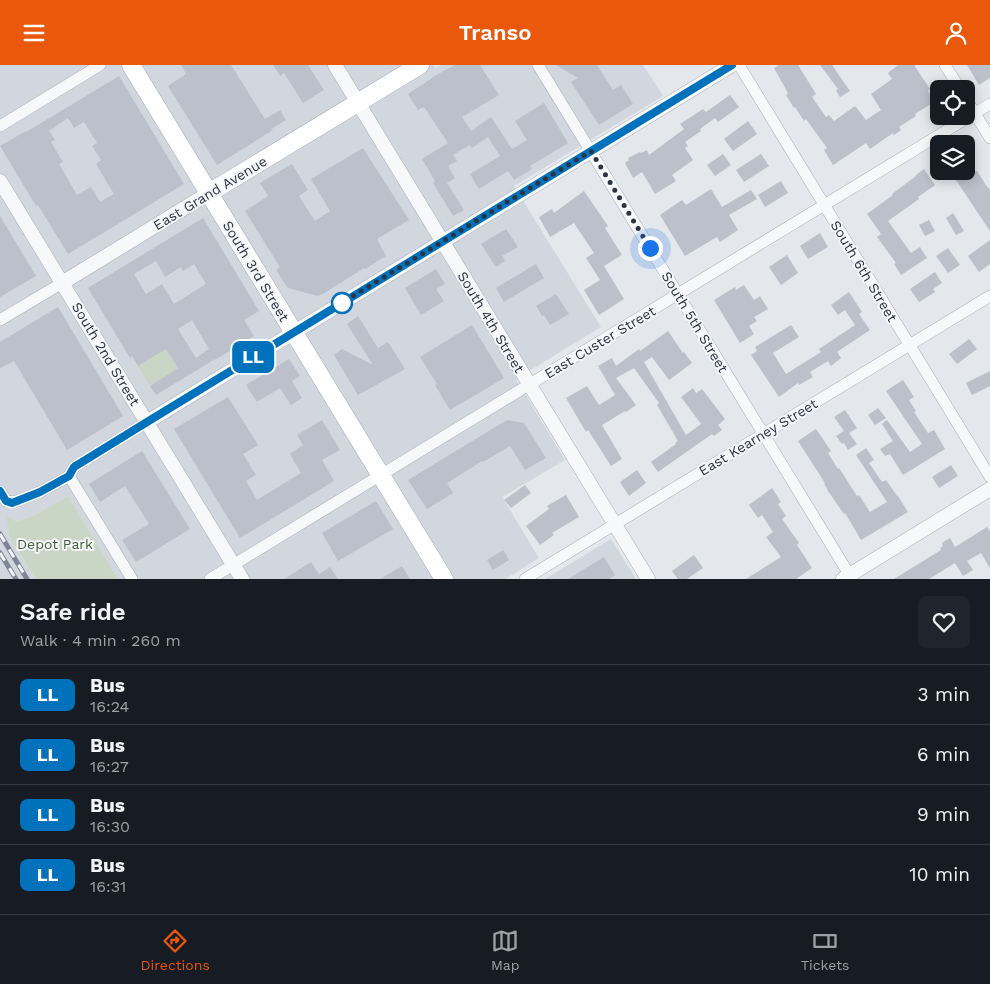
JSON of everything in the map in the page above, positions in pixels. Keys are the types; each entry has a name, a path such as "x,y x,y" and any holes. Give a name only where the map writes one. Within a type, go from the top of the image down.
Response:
{"main road":[{"name":"South 3rd Street","path":"131,65 444,579"},
{"name":"East Grand Avenue","path":"209,193 420,65"}],"street":[{"path":"0,126 100,65"},
{"name":"South 4th Street","path":"335,65 648,579"},
{"name":"South 5th Street","path":"538,65 764,434 848,578"},
{"path":"3,496 12,503 40,492 69,476 74,467 732,65"},
{"name":"South 6th Street","path":"739,65 990,477"},
{"path":"945,65 954,80"},
{"name":"East Custer Street","path":"975,113 990,104"},
{"path":"975,113 990,138"},
{"name":"East Custer Street","path":"210,579 955,125"},
{"name":"South 2nd Street","path":"0,181 242,579"},
{"name":"East Grand Avenue","path":"0,320 209,193"},
{"name":"East Kearney Street","path":"525,579 990,296"},
{"path":"69,476 132,579"},
{"path":"848,578 990,489"}],"shaded area":[{"path":"0,65 433,65 435,68 441,65 643,65 663,96 514,186 601,327 516,379 565,460 502,497 539,558 505,579 118,579 68,496 33,516 16,521 8,517 9,536 36,579 0,579"},
{"path":"611,539 636,579 545,579"}],"green space":[{"path":"166,349 178,368 150,386 138,366"},
{"name":"Depot Park","path":"68,496 118,579 36,579 9,536 7,516 16,521 33,516"}],"building":[{"path":"181,65 231,65 265,119 280,110 286,120 217,165 168,86 186,74"},
{"path":"273,65 308,65 324,90 303,103 284,73 280,76"},
{"path":"455,65 480,65 499,95 462,117 471,131 491,117 512,149 527,140 515,121 544,103 568,143 530,166 532,169 514,180 508,171 479,189 470,174 500,156 488,137 472,148 469,145 453,155 457,161 448,166 455,178 447,183 464,210 453,216 433,183 435,181 422,159 448,143 424,107 418,110 408,94"},
{"path":"556,65 597,65 613,90 621,85 633,104 599,125 571,82 578,78"},
{"path":"779,65 798,65 816,94 812,97 826,117 829,115 834,121 855,106 866,120 881,110 871,94 892,79 888,73 898,65 914,65 930,89 928,91 930,105 899,127 901,130 894,135 893,133 870,149 866,143 833,165 824,150 827,148 806,119 804,121 786,95 788,93 774,68"},
{"path":"820,65 832,65 850,91 840,97 836,91 838,89"},
{"path":"967,65 990,65 990,78 979,85"},
{"path":"119,76 184,184 68,254 38,205 36,206 0,146","holes":["68,118 74,128 84,122 97,143 92,146 101,160 96,164 114,194 100,202 91,187 77,195 59,164 63,162 51,142 55,140 49,131"]},
{"path":"730,95 739,107 718,122 715,118 685,142 688,146 685,148 693,160 672,175 676,181 655,194 642,172 633,178 625,163 629,160 628,158 647,150 649,155 684,129 680,124 703,109 706,112"},
{"path":"748,121 757,134 733,151 724,139"},
{"path":"363,148 409,220 377,239 386,256 323,294 318,296 288,288 276,270 280,267 245,211 268,196 260,183 292,164 308,190 299,196 315,221 330,211 311,179"},
{"path":"723,154 731,165 715,176 707,165"},
{"path":"761,154 769,166 744,182 736,170"},
{"path":"924,169 935,185 888,221 911,253 920,247 927,258 901,275 894,264 896,263 877,237 881,234 867,214"},
{"path":"975,171 977,171 990,190 990,231 956,180 975,180"},
{"path":"781,181 788,193 765,207 758,195"},
{"path":"711,189 722,207 751,190 757,199 729,215 738,230 720,242 717,237 685,256 660,215 682,200 686,205"},
{"path":"584,191 608,226 605,228 622,255 604,266 624,299 599,315 584,290 600,280 586,258 594,253 574,223 550,237 539,217 552,209 554,213"},
{"path":"953,213 964,231 956,235 946,218"},
{"path":"0,216 36,276 0,297"},
{"path":"203,218 259,311 244,320 254,336 156,395 150,386 178,368 166,349 138,366 132,356 130,358 88,288","holes":["156,261 165,277 181,267 183,271 194,264 206,284 174,304 162,284 146,294 134,274","192,320 209,349 196,358 178,329"]},
{"path":"929,220 935,231 925,236 919,225"},
{"path":"506,229 518,247 502,256 505,261 496,267 481,244"},
{"path":"820,233 828,247 808,259 800,246"},
{"path":"990,240 990,264 979,272 968,256"},
{"path":"948,248 960,265 948,273 936,256"},
{"path":"787,255 798,273 781,285 769,267"},
{"path":"536,264 544,278 504,302 496,288"},
{"path":"436,269 445,284 436,289 444,301 421,315 405,288"},
{"path":"935,272 942,283 933,289 935,292 919,302 910,289"},
{"path":"744,285 754,300 760,296 768,309 754,317 757,321 749,326 754,334 740,343 714,300 735,287 736,290"},
{"path":"849,292 862,312 859,314 870,330 837,352 841,358 831,366 828,361 810,372 813,377 799,385 798,383 779,397 751,355 757,351 755,347 791,325 799,337 773,353 786,374 821,352 819,349 855,325 845,310 838,315 831,305"},
{"path":"556,294 569,314 550,325 536,306"},
{"path":"58,307 123,416 67,450 14,361 0,368 0,342"},
{"path":"358,316 378,348 388,342 405,369 358,395 334,355 342,349 373,365 347,324"},
{"path":"472,325 504,378 450,410 420,357"},
{"path":"668,331 692,363 669,380 652,357 644,362 686,435 701,424 681,397 693,388 696,393 702,389 725,419 718,425 722,430 714,436 712,434 658,472 651,462 678,441 657,405 659,403 634,368 616,378 636,405 602,425 622,459 611,466 588,430 586,432 566,398 587,386 599,405 615,395 598,366 612,358 616,366"},
{"path":"969,339 977,349 957,364 949,354"},
{"path":"289,359 300,376 292,381 302,398 291,405 280,388 257,402 246,385"},
{"path":"990,371 990,386 972,395 966,383"},
{"path":"903,380 914,397 909,400 916,411 914,412 928,433 934,430 945,449 903,475 890,454 885,456 880,449 893,441 882,424 887,420 910,452 922,444 886,391"},
{"path":"228,397 258,445 243,454 256,475 246,481 257,500 301,473 290,454 303,445 297,435 322,420 340,450 322,460 334,481 240,538 174,429"},
{"path":"878,408 886,418 875,425 868,415"},
{"path":"845,410 857,428 849,433 857,444 848,450 844,443 842,444 836,436 844,431 834,417"},
{"path":"507,420 524,423 546,458 525,470 510,446 447,483 453,493 427,509 408,480"},
{"path":"816,429 831,451 828,453 838,469 870,512 887,502 856,455 866,448 874,460 869,463 882,482 886,480 908,512 861,540 845,513 828,491 825,483 798,441"},
{"path":"142,451 190,529 136,562 122,540 149,524 125,486 100,502 89,484"},
{"path":"951,465 958,476 939,488 932,477"},
{"path":"637,470 646,483 629,496 620,482"},
{"path":"525,485 531,493 511,508 504,500"},
{"path":"772,488 781,502 778,504 786,516 782,519 799,543 797,545 812,568 796,579 746,579 781,557 766,537 773,532 762,515 758,518 749,505"},
{"path":"566,495 579,517 552,533 554,535 540,545 526,526 549,509 547,506"},
{"path":"376,501 393,529 338,561 322,533"},
{"path":"987,527 990,532 990,568 981,553 967,561 973,570 963,576 955,563 929,579 894,579 941,550 942,543 950,538 955,547"},
{"path":"503,550 509,560 493,570 487,560"},
{"path":"694,555 703,568 687,579 678,579 672,571"},
{"path":"604,557 615,575 609,579 568,579"},
{"path":"311,562 319,574 330,567 338,579 284,579"},
{"path":"402,566 410,579 380,579"}],"railway":[{"path":"0,534 27,579"},
{"path":"0,553 16,579"}],"bus line":[{"name":"LL","path":"0,491 6,501 12,503 61,481 69,476 74,467 732,65"}],"route":[{"path":"342,303 340,304 591,151 650,248"}]}
